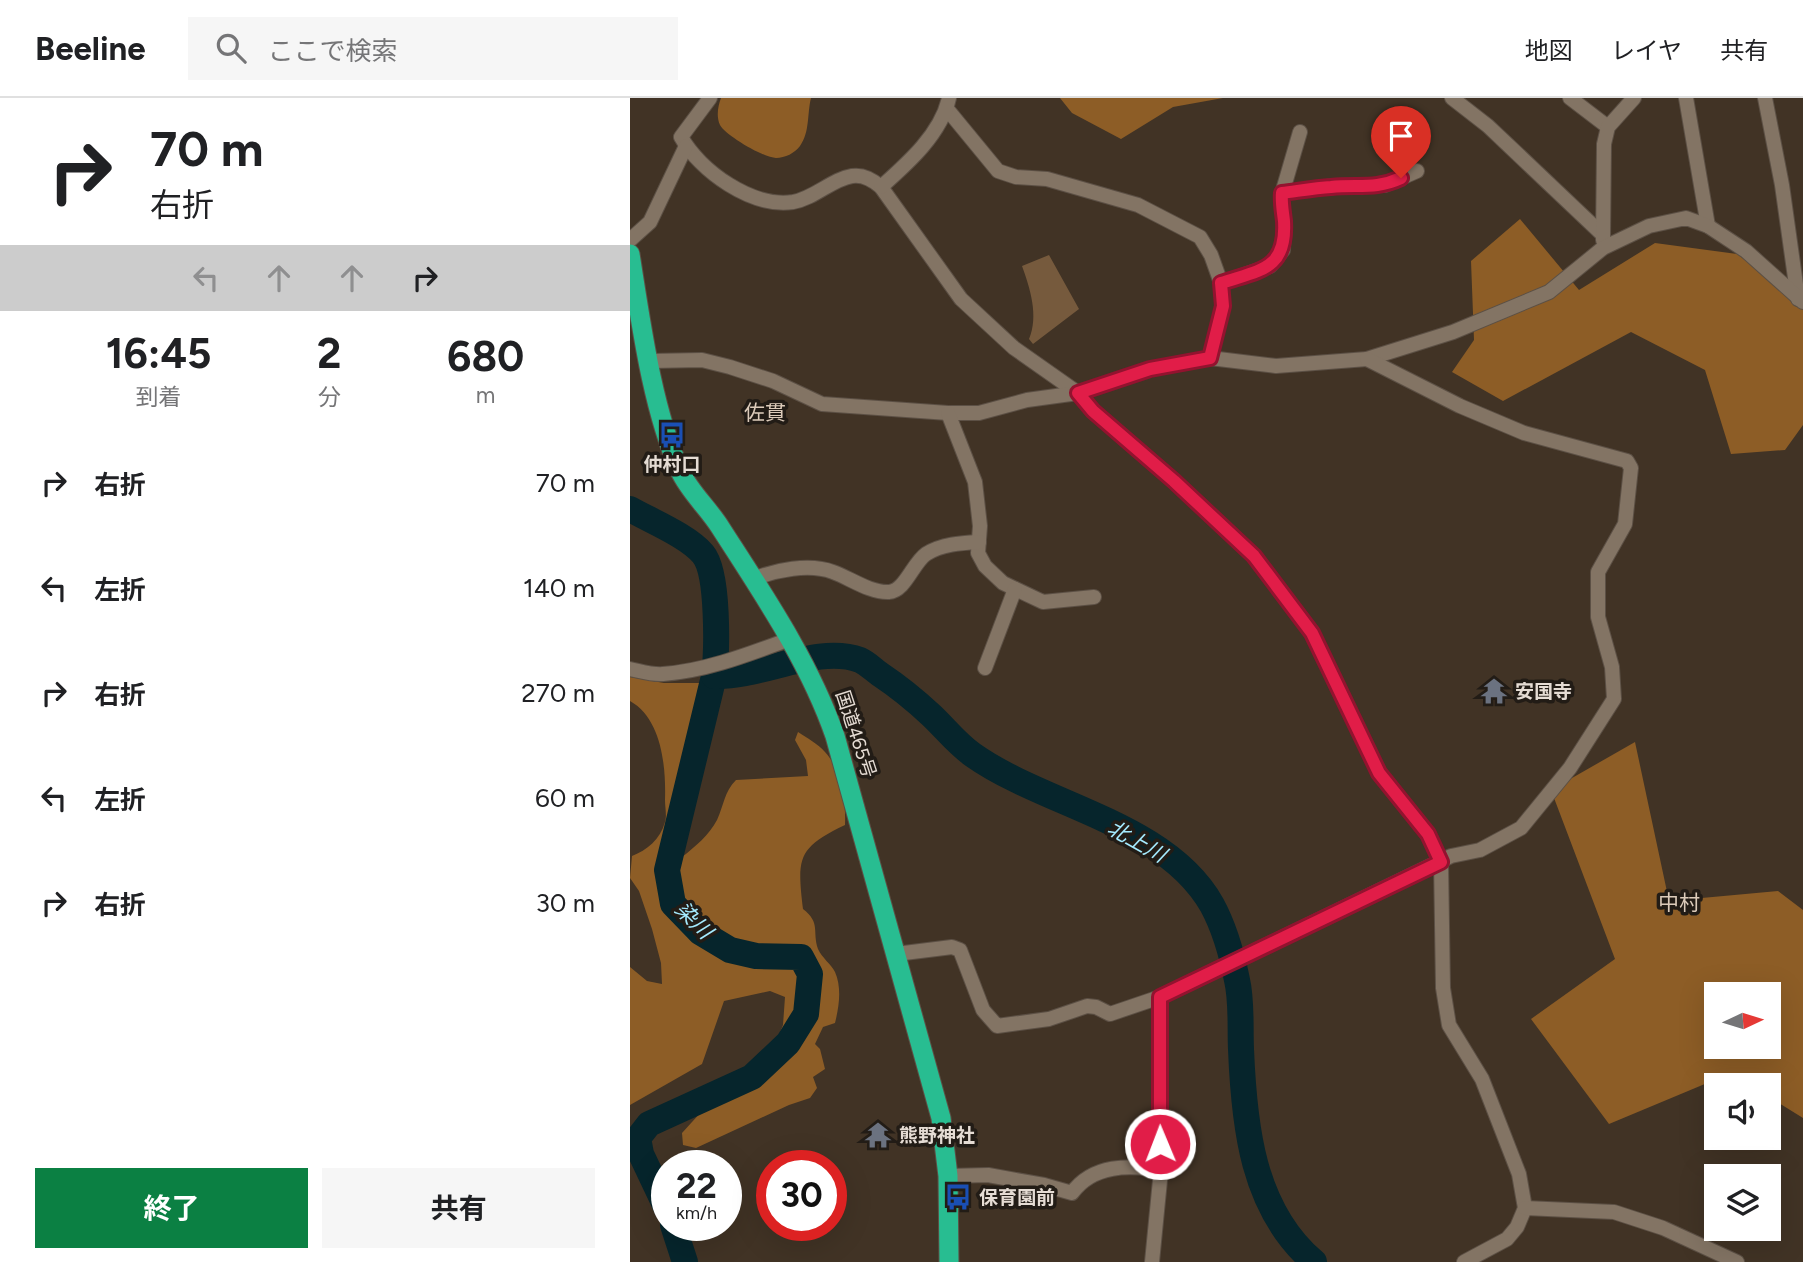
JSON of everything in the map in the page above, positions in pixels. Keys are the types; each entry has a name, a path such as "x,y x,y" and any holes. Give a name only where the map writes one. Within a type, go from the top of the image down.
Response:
{"highway":[{"name":"国道465号","path":"630,254 634,296 663,427 681,474 713,517 793,644 822,698 835,736 941,1118 948,1176 949,1262"}],"street":[{"path":"710,98 681,136 686,146 707,170 759,198 775,202 793,202 805,198 854,175 874,180 961,299 1014,348 1078,393 1093,411 1174,481 1254,556 1312,633 1379,773 1428,834 1441,862 1443,988 1449,1025 1482,1079 1519,1174 1525,1208 1517,1227 1507,1239 1464,1262"},
{"path":"1452,98 1488,126 1603,242"},
{"path":"1570,98 1608,127"},
{"path":"1603,242 1604,144 1608,127 1634,98"},
{"path":"1686,98 1708,226"},
{"path":"1765,98 1800,301"},
{"path":"881,187 925,143 948,104 998,171 1016,177 1047,179 1138,205 1200,237 1211,255 1221,283 1223,306 1210,358"},
{"path":"1221,283 1270,266 1283,250 1282,193 1300,132"},
{"path":"630,240 650,222 686,146"},
{"path":"1282,193 1334,186 1385,185 1417,171"},
{"path":"650,361 702,360 730,367 773,381 822,404 979,413 1027,400 1078,393 1150,369 1210,358 1276,366 1367,359 1453,332 1549,292 1603,242 1649,226 1686,218 1708,226 1746,251 1800,301"},
{"path":"896,954 951,947 960,950 982,1010 997,1026 1049,1019 1087,1006 1110,1014 1160,997 1451,856 1480,850 1521,828 1570,768 1614,699 1612,667 1598,617 1598,572 1625,524 1631,468 1627,461 1524,433 1460,406 1367,359"},
{"path":"947,413 975,482 978,503 978,553 985,566 1003,583 1043,602 1094,597"},
{"path":"753,579 786,570 820,569 832,571 880,591 890,592 898,590 925,555 939,548 979,542"},
{"path":"985,668 1015,589"},
{"path":"630,657 637,670 660,674 793,644"},
{"path":"1152,1262 1161,1170 1160,997"},
{"path":"948,1176 988,1175 1072,1193 1081,1180 1103,1170 1135,1166 1161,1170"},
{"path":"1525,1208 1614,1212 1663,1228 1737,1262"}],"shaded area":[{"path":"721,98 811,98 803,141 790,155 783,157 770,157 754,150 720,125 718,112"},
{"path":"1060,98 1223,98 1173,107 1121,139 1072,113"},
{"path":"1520,219 1579,290 1655,243 1737,254 1803,303 1803,425 1785,450 1731,454 1705,370 1631,332 1503,401 1452,372 1474,340 1471,261"},
{"path":"1049,255 1079,309 1033,344 1029,339 1033,321 1032,302 1022,266"},
{"path":"630,677 664,683 700,683 711,694 699,789 682,857 714,825 736,780 808,776 806,760 795,740 798,732 819,746 831,759 844,797 845,825 809,848 801,866 803,909 812,919 818,949 835,972 839,984 835,1023 823,1027 815,1044 820,1049 825,1069 813,1077 817,1088 810,1098 696,1148 683,1145 682,1133 702,1111 774,1047 783,1025 785,997 770,991 724,1001 702,1064 630,1105 630,967 647,981 662,984 661,963 652,929 639,891 630,878 632,856 643,851 656,839 663,828 666,814 660,745 649,719 630,701"},
{"path":"1635,742 1669,901 1778,891 1803,910 1803,1118 1781,1104 1781,1073 1704,1073 1704,1084 1609,1124 1531,1019 1615,959 1551,790"}],"waterway":[{"name":"染川","path":"630,509 679,535 703,554 712,578 714,595 714,676 667,870 673,904 700,932 730,950 756,956 801,957 810,974 806,1014 788,1043 752,1077 649,1124 638,1138 641,1154 651,1175"},
{"name":"北上川","path":"714,676 751,672 826,656 860,660 913,699 973,755 1002,773 1135,835 1165,854 1191,877 1212,905 1227,941 1235,971 1240,996 1245,1107 1255,1164 1277,1217 1293,1241 1314,1262"},
{"name":"染川","path":"678,1241 685,1262"}],"place":[{"name":"仲村口","path":"672,435"},
{"name":"安国寺","path":"1494,691"},
{"name":"熊野神社","path":"878,1135"},
{"name":"保育園前","path":"958,1197"}],"district":[{"name":"佐貫","path":"765,412"},
{"name":"中村","path":"1679,902"}],"route":[{"path":"1160,1144 1160,997 1441,862 1428,834 1379,773 1312,633 1254,556 1174,481 1093,411 1078,393 1150,369 1210,358 1223,306 1221,283 1270,266 1283,250 1282,193 1334,186 1371,187 1385,185 1401,178"}]}
